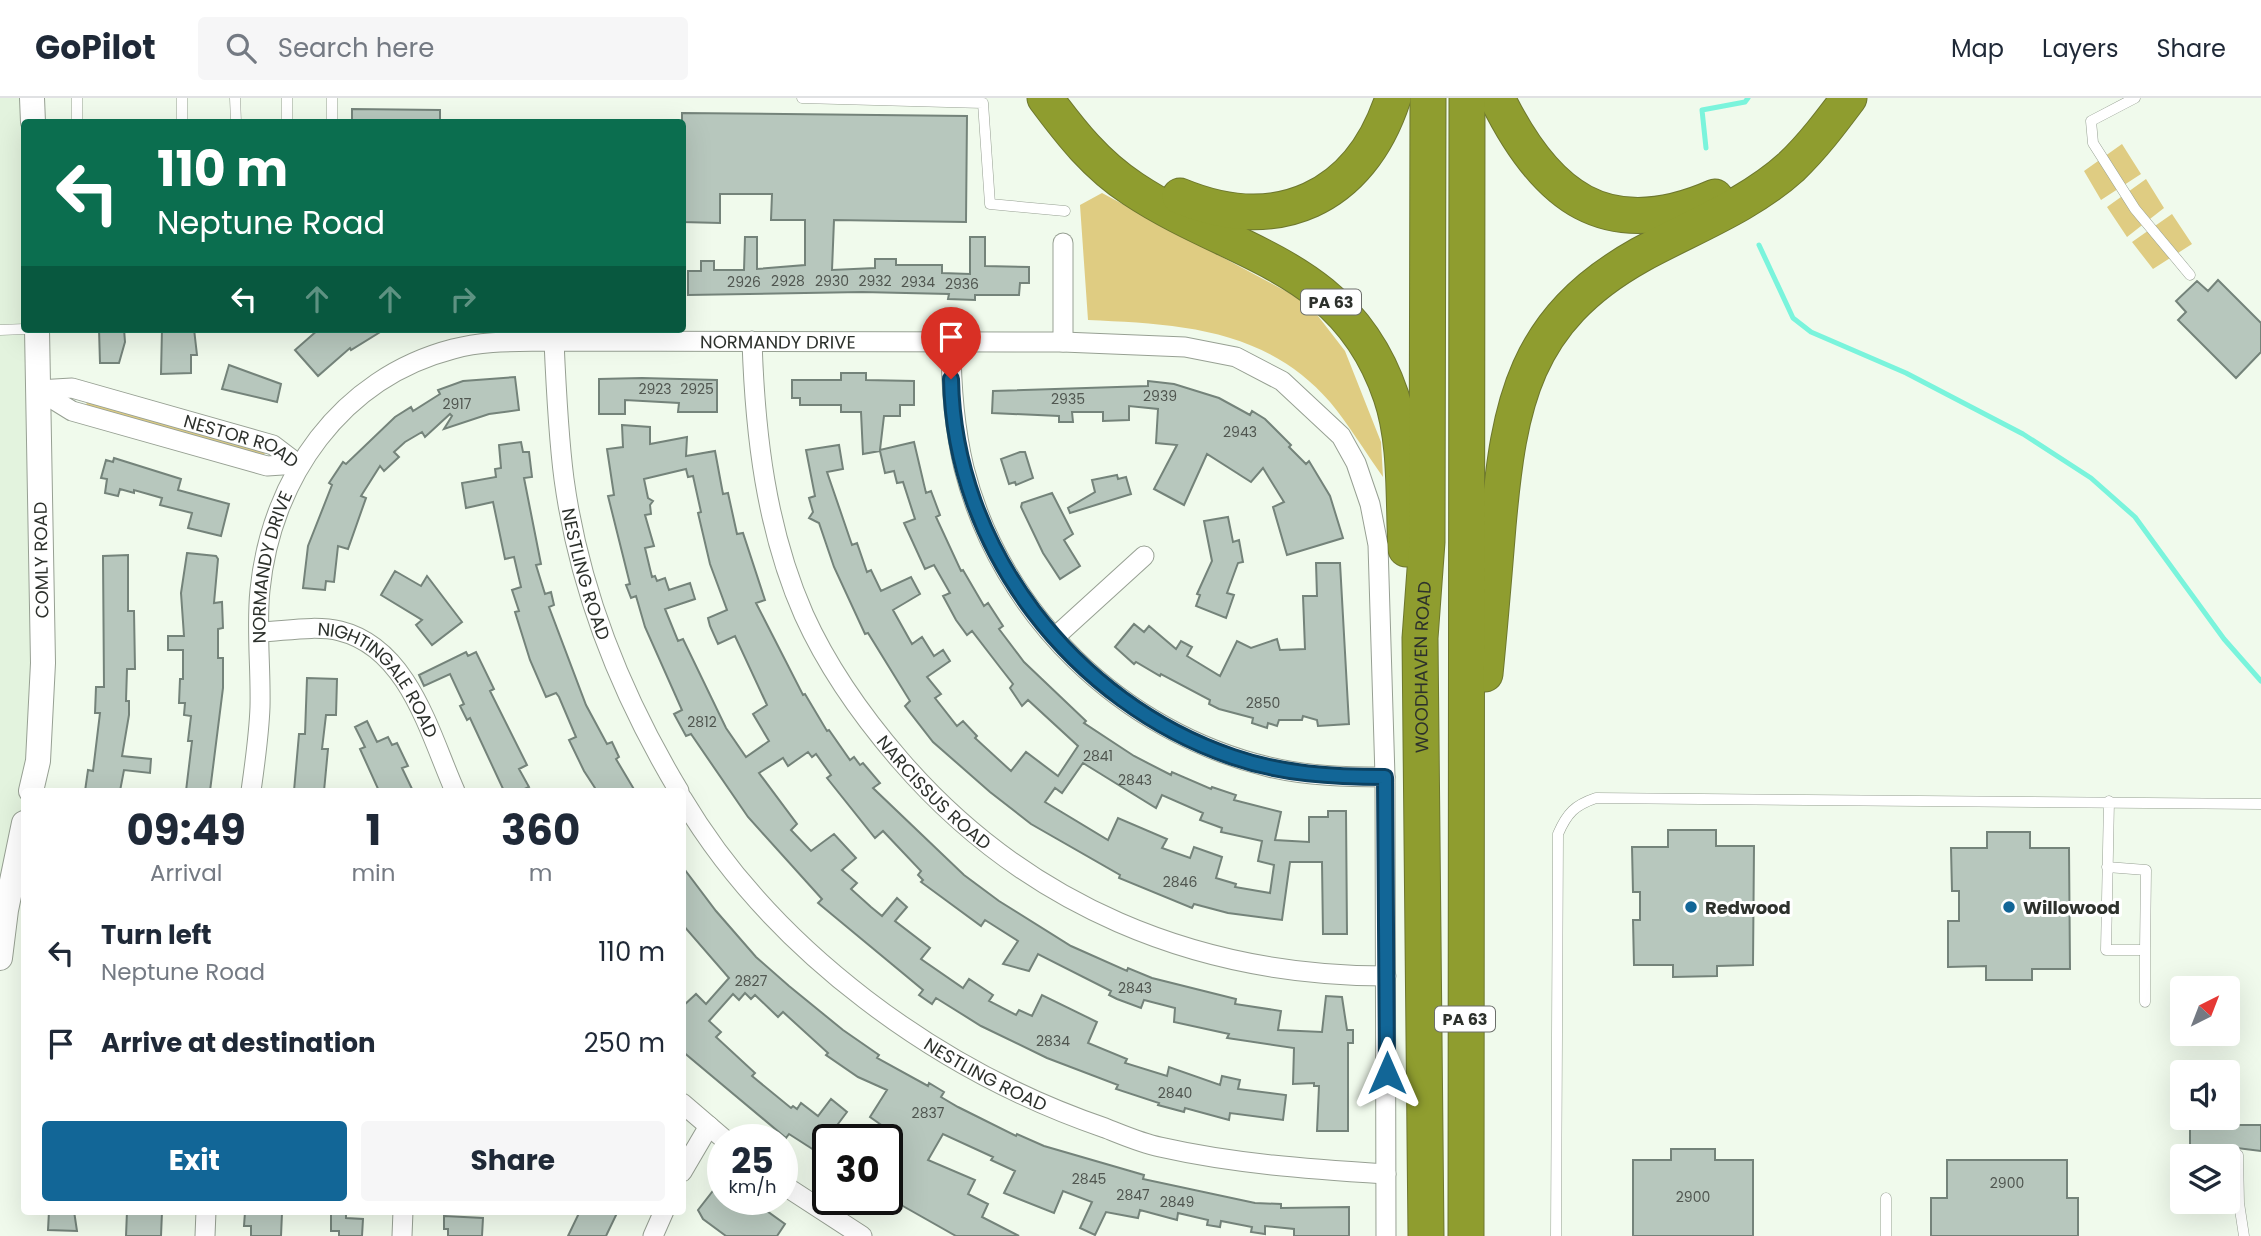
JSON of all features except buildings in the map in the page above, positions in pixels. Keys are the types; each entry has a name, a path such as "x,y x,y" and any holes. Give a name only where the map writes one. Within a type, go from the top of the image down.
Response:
{"highway":[{"name":"PA 63","path":"1045,98 1087,151 1118,179 1165,208 1294,272 1329,300 1360,336 1383,376 1399,433 1406,550 1420,638"},
{"path":"1070,98 1099,140 1145,178 1202,204 1262,214 1305,203 1346,174 1375,136 1393,98"},
{"name":"WOODHAVEN ROAD","path":"1426,1236 1420,638 1427,542 1428,98"},
{"name":"PA 63","path":"1466,1236 1464,801 1467,98"},
{"path":"1497,98 1530,156 1556,185 1571,197 1597,208 1642,216 1712,199 1759,173 1797,139 1824,98"},
{"path":"1464,801 1483,698 1503,467 1511,417 1540,346 1565,313 1609,275 1743,201 1789,168 1817,139 1849,98"}],"street":[{"path":"32,98 33,119"},
{"path":"1063,243 1063,342"},
{"name":"COMLY ROAD","path":"32,788 37,761 43,663 37,333"},
{"name":"NORMANDY DRIVE","path":"251,788 260,709 259,592 265,548 283,496 298,464 316,440 362,396 388,376 424,359 487,342 554,341 1063,342 1185,347 1236,357 1289,386 1341,436 1356,463 1370,504 1378,545 1385,777"},
{"name":"NESTLING ROAD","path":"554,341 564,480 578,550 618,671 649,741 677,788"},
{"name":"NARCISSUS ROAD","path":"752,341 755,422 771,513 804,614 844,688 926,790 974,835 1017,866 1116,923 1227,960 1344,976 1386,976"},
{"path":"951,342 951,401 964,469 987,535 1017,591 1075,661 1137,711 1176,733 1221,752 1272,768 1330,777 1385,777 1386,1236"},
{"name":"NESTOR ROAD","path":"38,390 72,411 267,466 298,464"},
{"path":"1055,638 1144,556"},
{"name":"NIGHTINGALE ROAD","path":"260,632 339,631 376,647 390,661 410,692 454,788"},
{"name":"NESTLING ROAD","path":"686,804 738,875 785,927 859,994 915,1035 997,1084 1076,1118 1157,1146 1258,1166 1386,1174"},
{"path":"0,958 6,910 21,837"},
{"path":"686,1106 707,1124"},
{"path":"686,1168 707,1144"},
{"path":"798,1194 862,1236"},
{"path":"205,1236 206,1215"},
{"path":"402,1236 403,1215"},
{"path":"653,1236 662,1215"}],"lane":[{"path":"77,98 77,119"},
{"path":"182,98 182,119"},
{"path":"235,98 236,119"},
{"path":"287,98 287,119"},
{"path":"332,98 332,119"},
{"path":"802,98 981,100 990,204 1065,211"},
{"path":"2135,98 2091,121 2093,143 2135,209 2190,275"},
{"path":"0,330 21,329"},
{"path":"1556,1236 1558,834 1566,815 1580,803 1596,798 2261,804"},
{"path":"2109,802 2106,950 2145,950"},
{"path":"2108,867 2146,870 2145,1002"},
{"path":"1886,1198 1886,1236"},
{"path":"2240,1210 2244,1236"}],"shaded area":[{"path":"0,98 32,98 25,119 21,119 21,333 37,333 43,663 24,788 21,788 21,840 0,958"},
{"path":"2122,144 2141,174 2101,200 2084,171"},
{"path":"2146,179 2164,208 2127,237 2107,207"},
{"path":"1102,193 1308,303 1345,351 1381,442 1383,477 1330,402 1305,377 1278,359 1249,345 1187,328 1088,320 1080,205"},
{"path":"2172,214 2192,244 2153,269 2132,242"},
{"path":"87,401 265,451 264,457 86,407"}],"waterway":[{"path":"1706,148 1702,110 1745,102 1748,98"},
{"path":"1759,245 1793,318 1811,332 1906,373 2023,434 2091,478 2135,517 2224,639 2261,681"}],"place":[{"name":"Redwood","path":"1691,907"},
{"name":"Willowood","path":"2009,907"}],"route":[{"path":"951,379 951,401 964,469 987,535 1017,591 1075,661 1111,693 1137,711 1176,733 1232,757 1272,768 1330,777 1385,777 1387,1073"}]}
